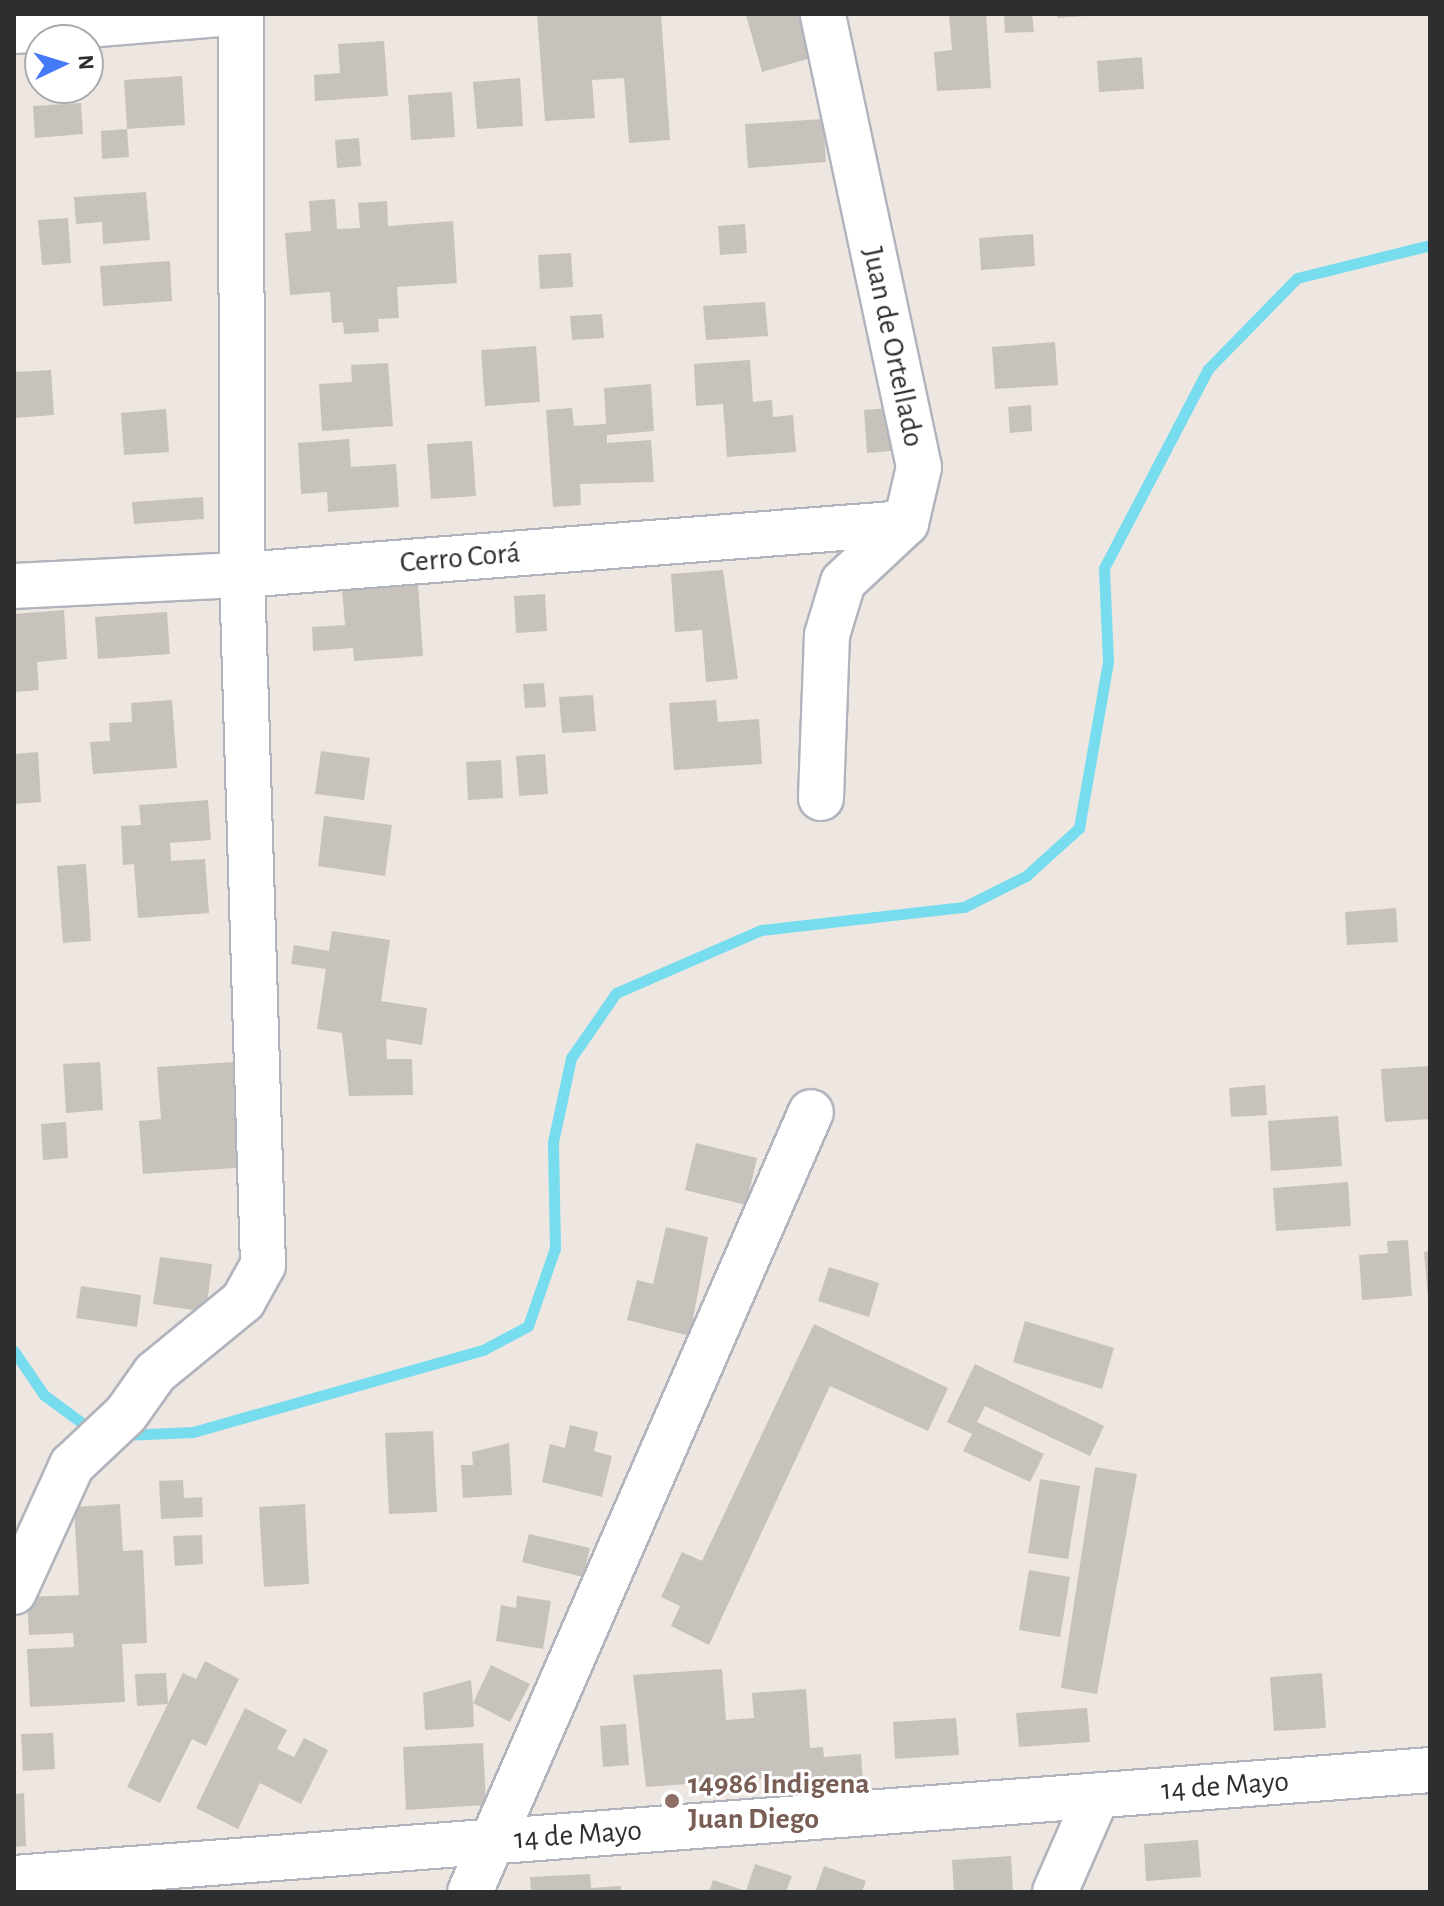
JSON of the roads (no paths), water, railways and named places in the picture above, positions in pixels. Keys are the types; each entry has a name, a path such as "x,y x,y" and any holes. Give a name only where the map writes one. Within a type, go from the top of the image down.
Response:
{"street":[{"path":"14,31 221,14"},
{"path":"14,1592 72,1465 126,1414 155,1373 243,1301 263,1265 242,575 241,14"},
{"name":"Juan de Ortellado","path":"823,14 919,467 906,523"},
{"path":"821,798 827,635 843,582 906,523"},
{"name":"Cerro Corá","path":"14,586 242,575 906,523"},
{"path":"470,1892 495,1841 811,1112"},
{"name":"14 de Mayo","path":"14,1878 1430,1770"},
{"path":"1055,1892 1097,1796"}],"waterway":[{"path":"122,1435 193,1432 483,1350 528,1326 555,1248 553,1142 571,1058 616,993 761,930 964,907 1026,876 1079,828 1108,661 1104,568 1208,369 1297,278 1430,245"},
{"path":"14,1351 44,1395 93,1431"}],"place":[{"name":"14986 Indigena Juan Diego","path":"672,1801"}]}
